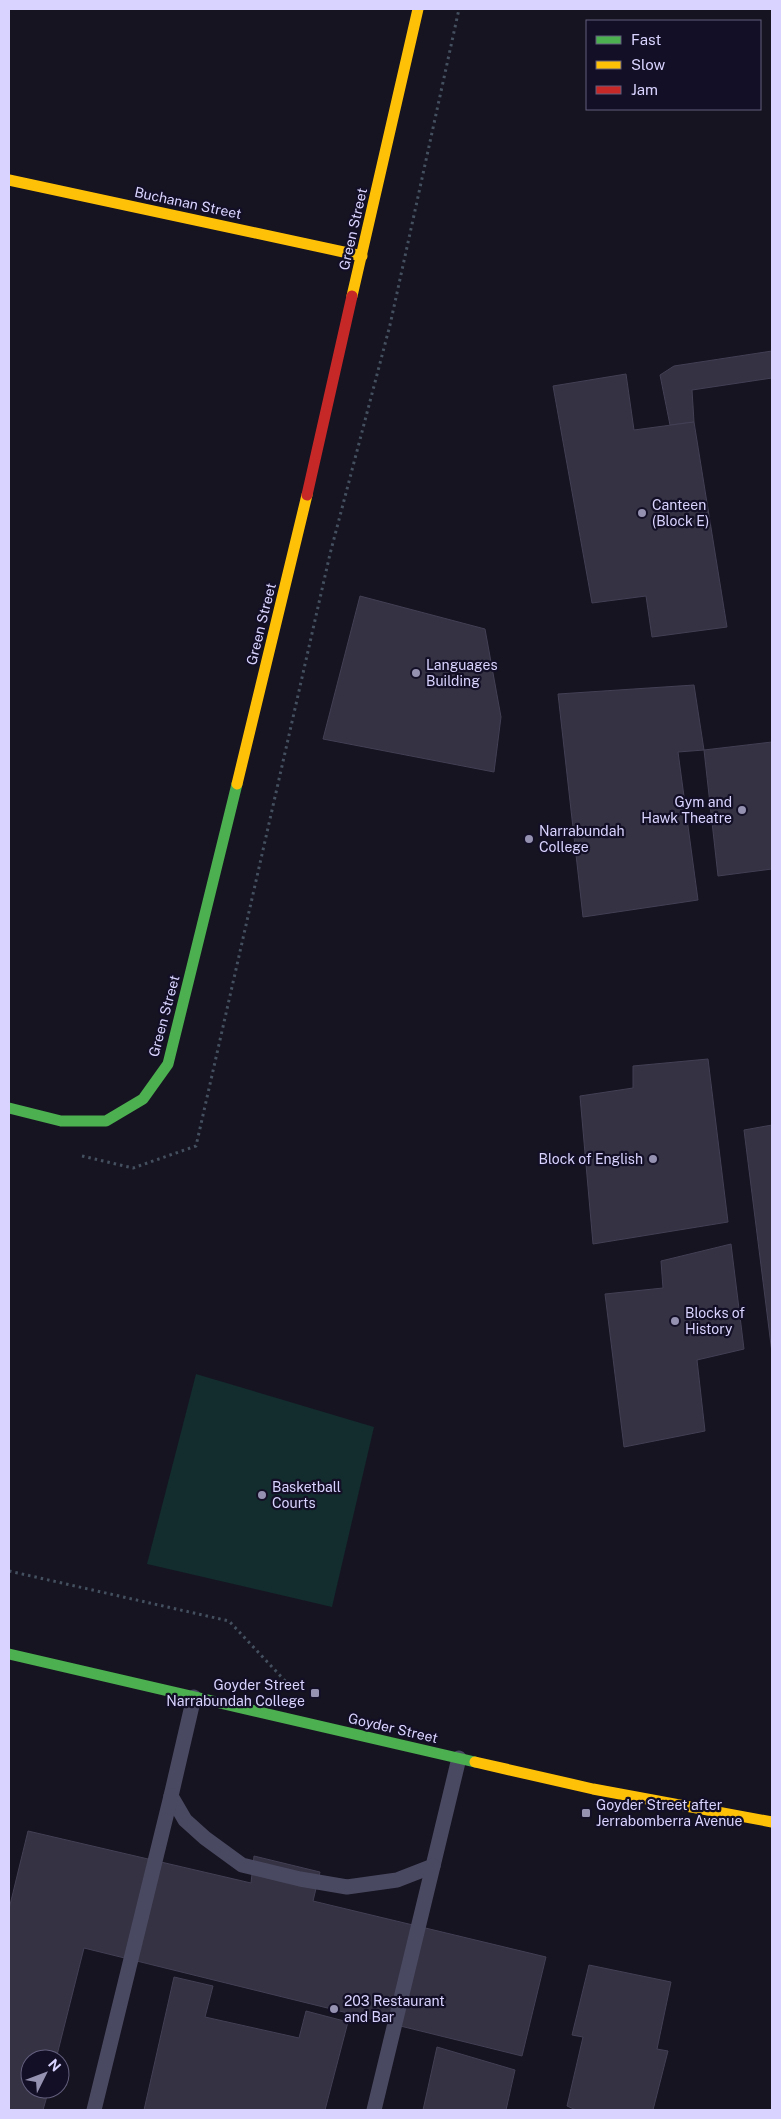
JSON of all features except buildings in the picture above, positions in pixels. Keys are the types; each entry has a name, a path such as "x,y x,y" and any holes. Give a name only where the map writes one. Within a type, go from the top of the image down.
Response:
{"street":[{"name":"Green Street","path":"9,1108 61,1121 106,1120 143,1099 168,1064 296,547 418,9"},
{"name":"Buchanan Street","path":"9,180 362,256"},
{"name":"Goyder Street","path":"9,1654 593,1789 772,1822"}],"lane":[{"path":"94,2110 194,1697"},
{"path":"374,2110 459,1758"},
{"path":"171,1796 185,1820 205,1838 242,1865 300,1879 347,1887 398,1880 433,1866"}],"path":[{"path":"9,1571 228,1622 294,1691"}],"green space":[{"name":"Basketball Courts","path":"196,1374 374,1427 332,1607 147,1564"}],"traffic: fast":[{"path":"9,1108 61,1121 106,1121 143,1099 168,1064 237,784"},
{"path":"9,1654 475,1762"}],"traffic: slow":[{"path":"352,296 418,9"},
{"path":"9,180 362,256"},
{"path":"237,784 307,495"},
{"path":"475,1762 593,1789 772,1822"}],"traffic: jam":[{"path":"307,495 352,296"}],"place":[{"name":"Canteen (Block E)","path":"642,513"},
{"name":"Languages Building","path":"416,673"},
{"name":"Gym and Hawk Theatre","path":"742,810"},
{"name":"Narrabundah College","path":"529,839"},
{"name":"Block of English","path":"653,1159"},
{"name":"Blocks of History","path":"675,1321"},
{"name":"Basketball Courts","path":"262,1495"},
{"name":"Goyder Street Narrabundah College","path":"315,1693"},
{"name":"Goyder Street after Jerrabomberra Avenue","path":"586,1813"},
{"name":"203 Restaurant and Bar","path":"334,2009"}]}
